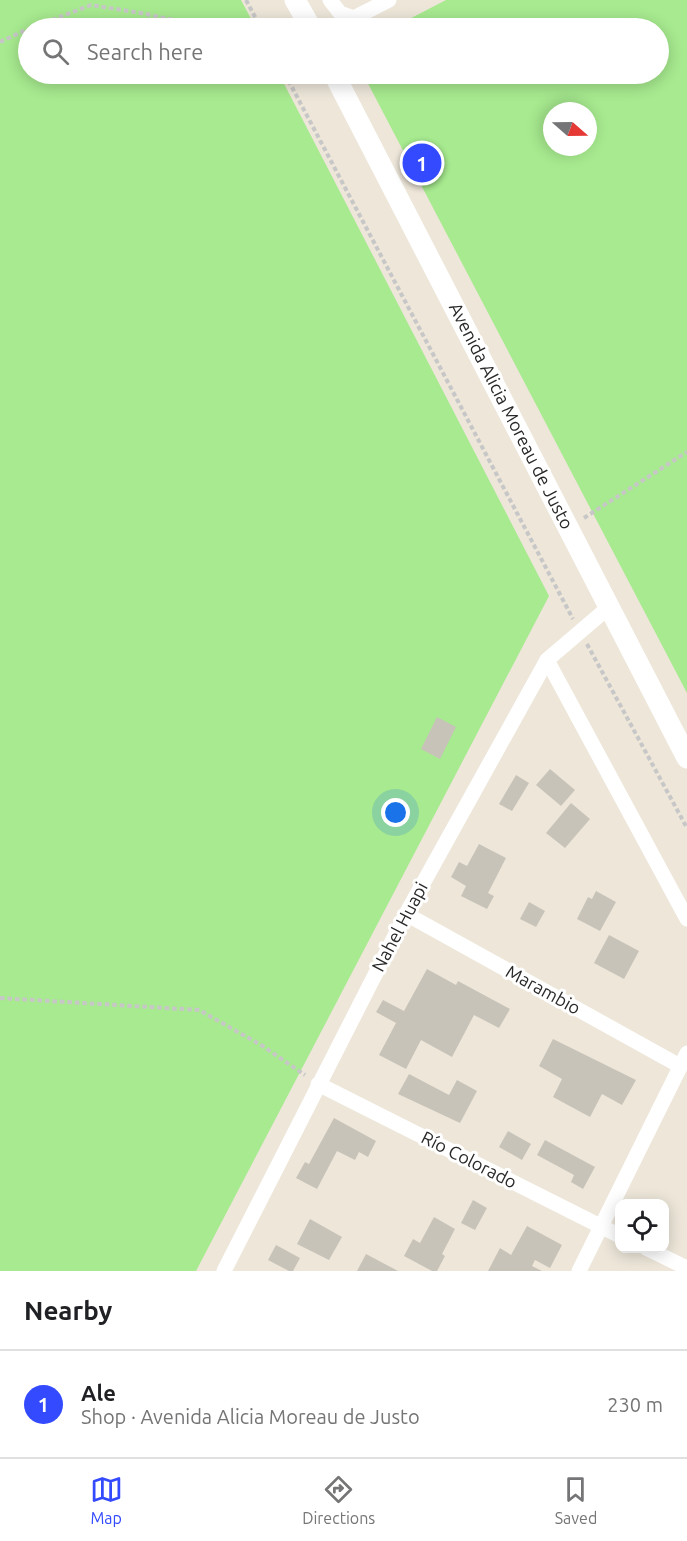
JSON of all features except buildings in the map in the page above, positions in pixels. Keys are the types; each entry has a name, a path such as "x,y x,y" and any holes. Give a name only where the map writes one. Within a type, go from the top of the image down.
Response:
{"main road":[{"path":"295,0 305,18"},
{"name":"Avenida Alicia Moreau de Justo","path":"339,84 687,758"}],"street":[{"path":"330,0 340,13 354,18 389,0"},
{"name":"Nahel Huapi","path":"224,1271 406,914 547,660 609,607"},
{"path":"547,660 687,919"},
{"name":"Marambio","path":"406,914 683,1060"},
{"path":"579,1271 683,1060"},
{"name":"Río Colorado","path":"318,1084 615,1234"},
{"path":"656,1253 687,1269"}],"path":[{"path":"246,0 256,18"},
{"path":"58,18 91,5 165,18"},
{"path":"0,42 18,34"},
{"path":"290,84 687,828"},
{"path":"568,528 687,452"},
{"path":"0,998 199,1010 261,1045 318,1084"}],"green space":[{"path":"0,0 241,0 251,18 18,18 18,84 284,84 549,596 196,1271 0,1271"},
{"path":"446,0 687,0 687,693 368,84 669,84 669,18 411,18"}],"place":[{"name":"Ale","path":"422,163"}]}
